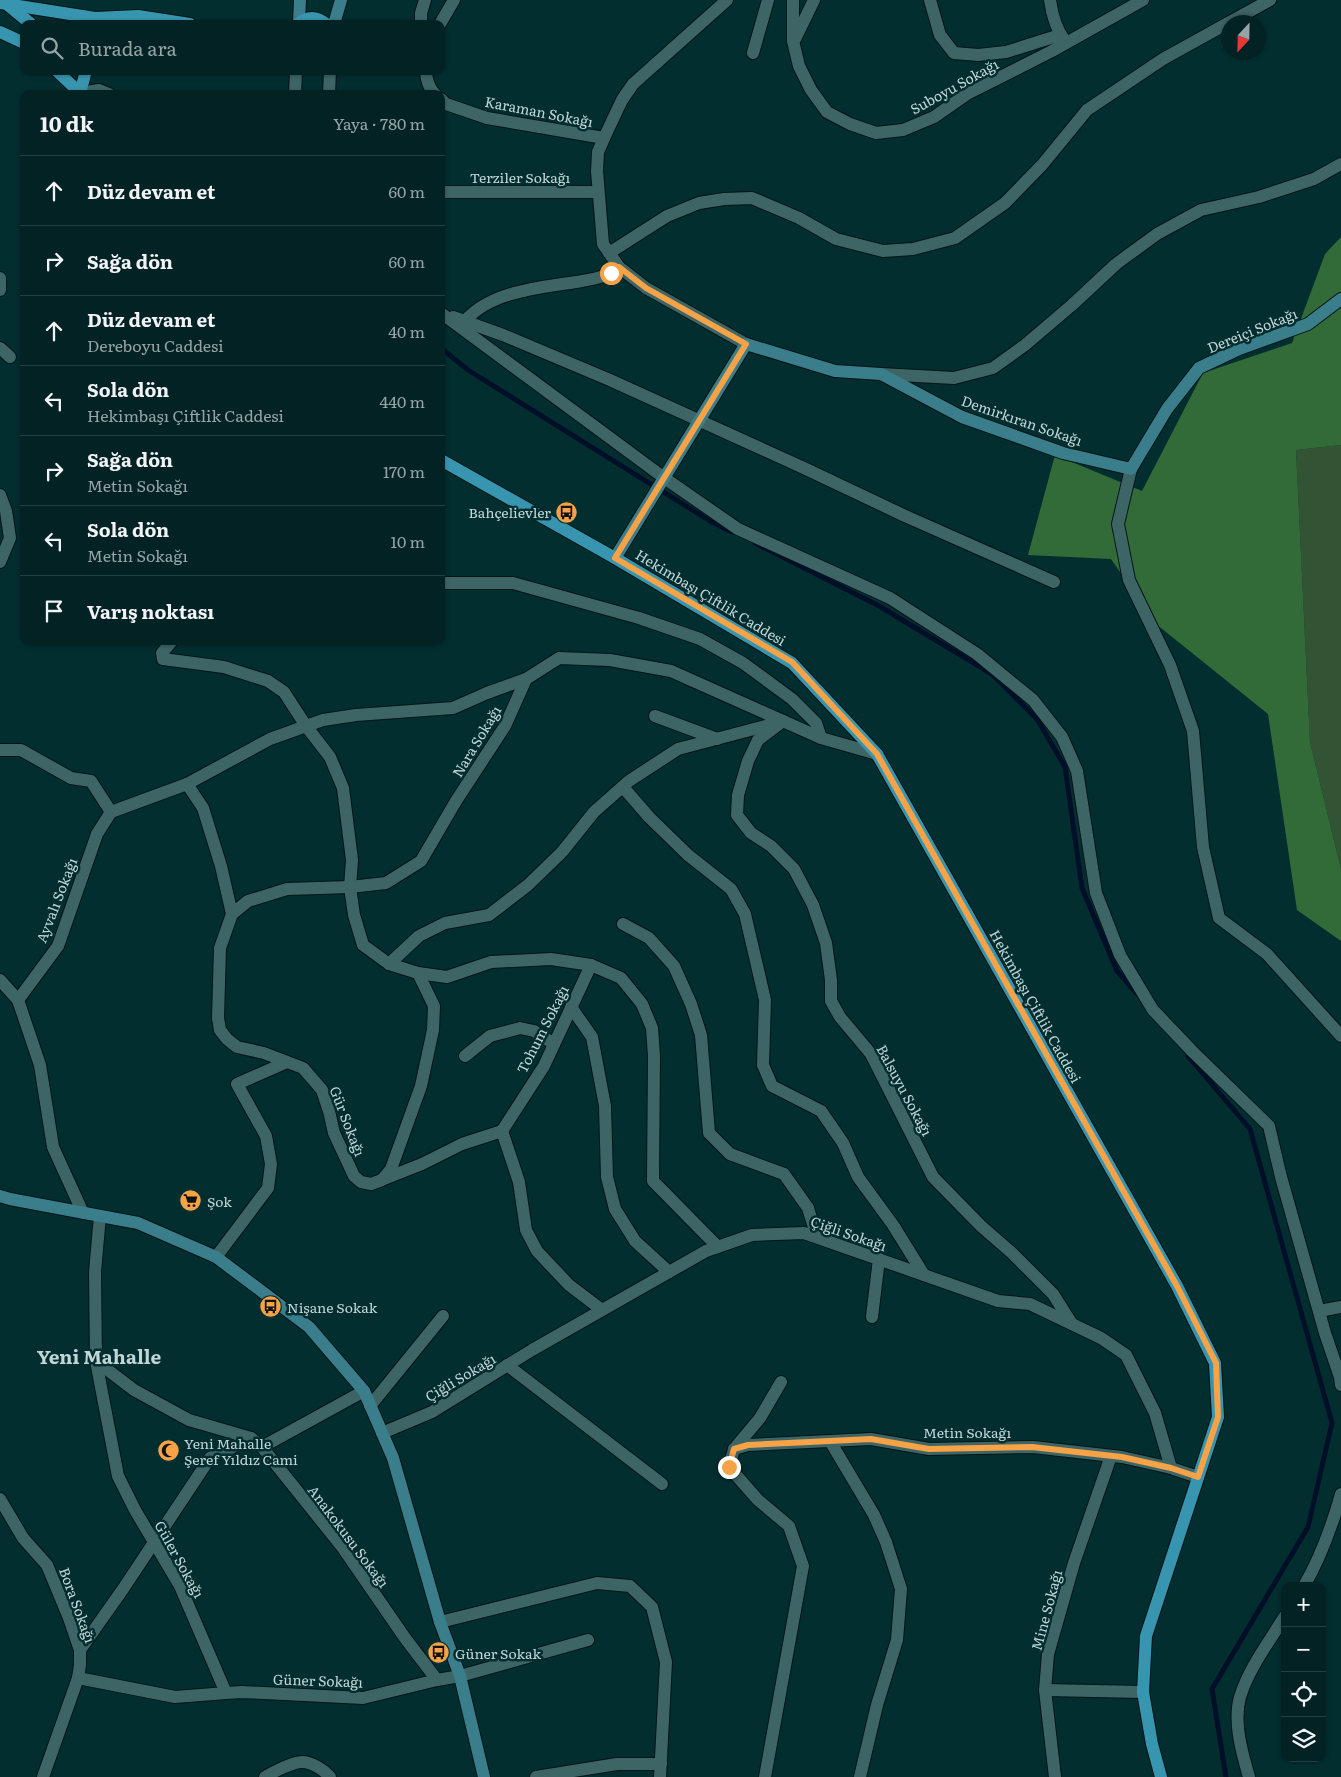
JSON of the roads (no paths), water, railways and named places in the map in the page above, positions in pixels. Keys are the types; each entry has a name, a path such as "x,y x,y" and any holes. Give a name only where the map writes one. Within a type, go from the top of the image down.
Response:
{"main road":[{"path":"4,4 85,20"},
{"path":"4,4 26,20"},
{"path":"100,20 138,16 164,20"},
{"path":"306,20 318,18 321,20"},
{"path":"0,32 20,41"},
{"path":"61,75 76,90"},
{"path":"73,75 79,90"},
{"path":"81,90 85,75"},
{"name":"Hekimbaşı Çiftlik Caddesi","path":"445,462 615,558 792,662 877,754 1177,1286 1216,1363 1218,1417 1146,1636 1143,1692 1152,1744 1161,1777"}],"street":[{"path":"298,20 300,0"},
{"path":"335,20 341,0"},
{"path":"421,20 425,0"},
{"path":"442,20 454,0"},
{"path":"727,0 633,84 622,100 598,152 598,192 603,244 619,267 646,288 746,344 834,371 954,378 993,368 1059,317 1116,264 1157,234 1201,210 1259,196 1314,179 1341,164"},
{"path":"753,53 768,0"},
{"name":"Suboyu Sokağı","path":"793,0 794,41 799,66 811,90 827,112 850,124 876,133 903,130 934,117 967,94 1063,39 1143,0"},
{"path":"794,41 814,0"},
{"path":"930,0 940,35 954,53 978,55 1006,52 1063,39 1052,15 1050,0"},
{"path":"1243,15 1270,0"},
{"path":"609,253 667,216 698,204 752,198 800,218 836,239 883,252 914,250 955,238 1005,203 1042,166 1087,110 1163,59 1221,27"},
{"path":"295,90 296,75"},
{"path":"329,90 330,75"},
{"path":"426,75 432,90"},
{"name":"Karaman Sokağı","path":"445,103 487,118 604,138"},
{"name":"Terziler Sokağı","path":"445,192 598,192"},
{"path":"465,321 477,310 508,296 531,289 598,278 611,273 619,267"},
{"path":"0,278 0,290"},
{"name":"Dereiçi Sokağı","path":"1132,469 1167,409 1199,368 1239,349 1308,324 1341,299"},
{"path":"445,315 465,321 610,380 903,515 1054,582"},
{"path":"445,316 662,480 738,529 890,598 977,654 1033,700 1062,737 1077,771 1096,893 1120,955 1153,1010 1192,1052 1269,1126 1281,1177 1341,1385"},
{"path":"615,558 746,344"},
{"path":"0,348 10,357"},
{"name":"Demirkıran Sokağı","path":"881,374 962,417 1063,453 1132,469"},
{"path":"1132,469 1118,524 1129,580 1170,665 1193,732 1203,847 1219,918 1267,954 1341,1036"},
{"path":"0,495 6,511 10,538 0,562"},
{"path":"445,583 513,583 639,618 700,639 743,663 792,698 816,723 821,738"},
{"path":"169,645 162,653 163,658 224,667 268,681 284,692 306,726 330,757 343,788 352,860 350,887 354,915 363,945 389,964 418,973 447,977 491,962 551,959 590,965 621,978 642,1004 652,1028 654,1056 653,1181 718,1247"},
{"path":"0,750 21,750 71,778 91,780 111,812 187,784 270,739 323,720 356,715 452,708 526,679 559,658 610,660 671,671 821,738 877,754"},
{"name":"Nara Sokağı","path":"232,914 248,901 287,889 350,887 386,883 421,861 456,801 505,726 526,679"},
{"path":"655,716 716,739"},
{"path":"389,964 419,936 445,923 489,915 528,885 562,852 594,812 623,787 678,749 783,721"},
{"name":"Balsuyu Sokağı","path":"783,721 758,740 748,761 738,795 737,815 751,833 771,846 794,869 809,898 826,943 831,980 831,1001 840,1017 871,1054 933,1177 981,1226 1012,1253 1053,1294 1072,1324"},
{"path":"187,784 203,808 221,866 232,914"},
{"path":"623,787 649,817 688,855 731,889 745,914 765,1000 763,1066 772,1086 821,1111 843,1143 858,1177 893,1225 924,1275"},
{"name":"Ayvalı Sokağı","path":"18,1000 58,946 96,834 111,812"},
{"name":"Gür Sokağı","path":"232,914 220,948 218,1018 220,1030 236,1046 264,1053 303,1068 322,1090 334,1133 354,1176 361,1182 371,1184 382,1180"},
{"path":"623,924 650,938 674,966 691,1004 701,1035 708,1133 730,1154 784,1174 808,1208 817,1237"},
{"name":"Tohum Sokağı","path":"502,1131 544,1066 590,965"},
{"path":"382,1180 391,1169 421,1086 433,1030 434,1006 418,973"},
{"path":"0,980 18,1000 40,1065 53,1147 83,1213"},
{"path":"571,1007 592,1037 605,1106 607,1177 615,1209 635,1241 669,1272"},
{"path":"465,1056 490,1036 520,1028 534,1031 554,1044"},
{"path":"216,1257 268,1188 271,1164 266,1136 237,1084 288,1062"},
{"path":"382,1180 422,1164 462,1144 502,1131 520,1182 526,1230 537,1251 569,1284 602,1310"},
{"path":"0,1196 138,1223 216,1257 309,1327 364,1391 393,1458 440,1622 460,1676 484,1777"},
{"name":"Güler Sokağı","path":"100,1216 95,1272 96,1361 118,1476 134,1510 180,1586 226,1693"},
{"name":"Çiğli Sokağı","path":"382,1433 432,1412 507,1365 706,1251 752,1235 804,1233 998,1301 1030,1304 1101,1338 1126,1355 1155,1413 1171,1468"},
{"path":"872,1317 879,1259"},
{"path":"1319,1311 1341,1307"},
{"path":"370,1406 443,1316"},
{"name":"Anakokusu Sokağı","path":"96,1361 134,1390 189,1420 251,1438 262,1447 343,1548 405,1638 437,1680"},
{"path":"507,1365 662,1484"},
{"path":"764,1777 804,1566 789,1526 758,1500 729,1467 734,1449 760,1418 781,1382"},
{"path":"262,1447 364,1391"},
{"path":"80,1650 210,1458 251,1438"},
{"name":"Metin Sokağı","path":"734,1449 748,1445 871,1439 929,1449 1032,1447 1111,1456 1171,1468 1198,1477"},
{"path":"830,1441 874,1515 886,1542 901,1589 897,1640 877,1704 860,1777"},
{"name":"Mine Sokağı","path":"1054,1777 1045,1690 1048,1654 1074,1563 1111,1456"},
{"path":"1306,1582 1314,1570 1332,1528 1341,1494"},
{"name":"Bora Sokağı","path":"0,1499 23,1538 47,1565 80,1650 78,1678"},
{"path":"440,1622 597,1583 630,1586 652,1607 666,1662 661,1771 617,1764 536,1777"},
{"path":"1249,1777 1242,1754 1238,1723 1240,1698 1252,1670 1281,1623"},
{"path":"437,1680 460,1676 588,1640"},
{"path":"43,1777 78,1678 175,1697 226,1693"},
{"name":"Güner Sokağı","path":"226,1693 242,1692 363,1698 437,1680"},
{"path":"1045,1690 1143,1692"},
{"path":"265,1777 278,1769 302,1762 325,1771 330,1777"}],"waterway":[{"path":"445,351 468,370 710,521 732,532"},
{"path":"755,543 879,606 992,674 1037,719 1065,767 1082,888 1117,971 1138,995"},
{"path":"1188,1056 1250,1129 1332,1423 1308,1527 1212,1689 1226,1777"}],"place":[{"name":"Bahçelievler","path":"567,512"},
{"name":"Şok","path":"191,1201"},
{"name":"Nişane Sokak","path":"271,1307"},
{"name":"Yeni Mahalle Şeref Yıldız Cami","path":"168,1451"},
{"name":"Güner Sokak","path":"439,1653"}],"district":[{"name":"Yeni Mahalle","path":"99,1356"}]}
